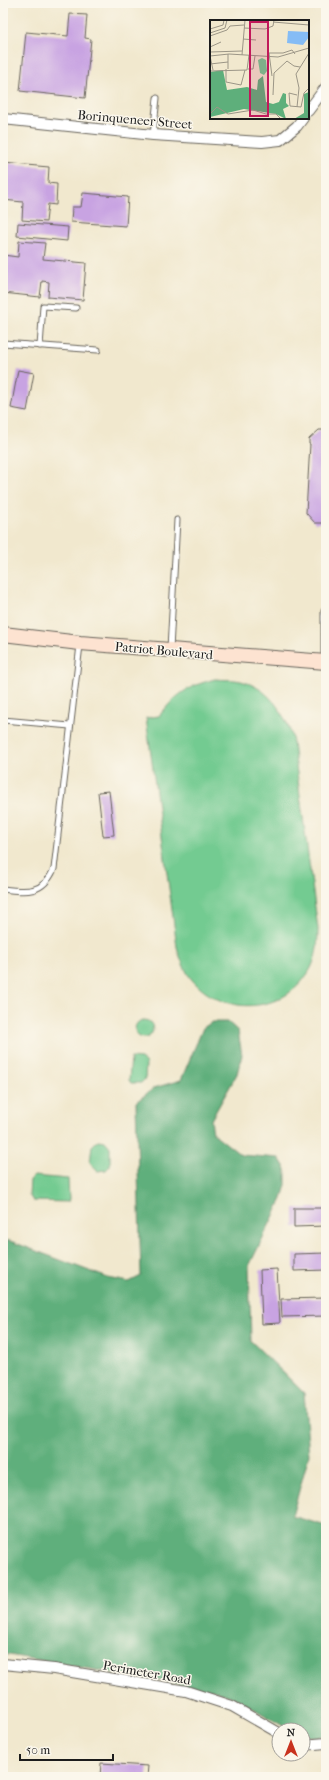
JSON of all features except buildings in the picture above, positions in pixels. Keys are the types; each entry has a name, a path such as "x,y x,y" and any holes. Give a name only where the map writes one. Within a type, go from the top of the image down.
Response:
{"street":[{"path":"309,110 326,87"},
{"name":"Borinqueneer Street","path":"3,119 153,135 262,142 280,140 298,126 302,119"},
{"name":"Patriot Boulevard","path":"3,634 80,643 325,665"},
{"name":"Perimeter Road","path":"3,1664 54,1669 186,1691 232,1706 271,1728"},
{"path":"311,1745 326,1744"}],"lane":[{"path":"153,135 157,98"},
{"path":"40,346 42,306 76,308"},
{"path":"3,343 98,350"},
{"path":"170,650 177,520"},
{"path":"325,665 324,611 326,609"},
{"path":"3,889 33,890 42,887 49,880 54,870 80,643"},
{"path":"3,720 70,726"}],"green space":[{"path":"215,679 241,681 251,684 259,689 273,701 284,717 288,726 292,736 318,929 315,959 301,983 288,994 273,1001 257,1005 240,1005 224,1002 209,994 195,983 186,971 182,961 177,947 146,718 159,716 177,696 183,692 197,685"},
{"path":"140,1020 148,1020 153,1025 151,1036 148,1038 140,1038 135,1033 135,1025"},
{"path":"212,1022 228,1022 238,1031 242,1055 237,1074 211,1120 213,1133 241,1155 279,1158 286,1169 286,1185 282,1199 249,1266 251,1341 304,1393 309,1455 292,1516 326,1526 326,1734 317,1737 311,1737 311,1722 276,1722 237,1699 213,1690 3,1654 3,1240 10,1241 108,1278 129,1282 141,1276 136,1102 154,1088 181,1080 203,1028"},
{"path":"131,1058 141,1059 146,1063 145,1079 141,1083 131,1083 129,1080"},
{"path":"98,1140 105,1141 110,1147 110,1166 106,1170 97,1171 90,1162 92,1146"},
{"path":"34,1176 68,1179 68,1202 33,1201 29,1195 30,1180"}]}
